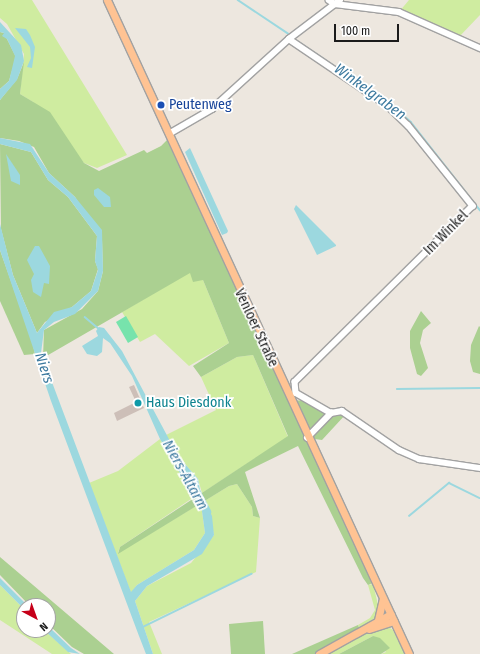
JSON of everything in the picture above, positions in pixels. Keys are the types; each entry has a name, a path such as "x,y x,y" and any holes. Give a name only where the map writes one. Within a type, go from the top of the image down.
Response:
{"main road":[{"name":"Venloer Straße","path":"107,0 307,438 409,654"},
{"path":"378,620 383,599"},
{"path":"320,654 378,620 392,618"},
{"path":"361,631 392,618"}],"street":[{"path":"329,0 399,12 480,48"},
{"path":"169,134 212,109 289,38 338,2"},
{"name":"Im Winkel","path":"289,38 388,106 408,125 472,206 295,382 296,394 331,413"},
{"path":"307,438 331,413 342,411 399,450 419,459 480,468"}],"green space":[{"path":"0,0 32,0 127,155 97,168 84,163 33,102 20,94 24,54 7,24 0,18"},
{"path":"409,0 480,0 480,15 458,38 399,12"},
{"path":"0,32 4,33 16,57 9,81 0,89"},
{"path":"24,62 20,94 50,112 84,163 99,171 144,150 147,153 161,146 167,140 290,401 307,400 346,414 322,440 307,438 375,582 368,585 363,578 298,446 245,472 260,518 253,516 252,507 237,484 229,486 118,554 120,547 288,436 253,355 237,357 201,377 193,366 229,343 203,280 193,282 190,273 43,358 44,330 82,309 98,291 103,271 102,240 75,197 49,173 34,147 19,141 0,138 0,100 17,79"},
{"path":"0,144 31,152 48,180 68,197 97,236 95,261 98,269 91,291 72,307 45,322 37,333 13,275 1,229"},
{"path":"0,250 32,341 35,354 24,355 0,301"},
{"path":"190,272 203,280 229,343 189,366 155,334 140,342 122,312"},
{"path":"421,311 431,323 423,330 420,343 428,368 421,376 417,374 410,348 410,331"},
{"path":"126,316 138,337 128,343 116,322"},
{"path":"479,326 480,374 473,372 470,361 471,345"},
{"path":"253,355 288,437 202,493 198,479 178,456 166,435 216,410 201,377 237,357"},
{"path":"160,439 194,497 120,547 118,553 229,486 237,484 252,507 253,516 260,518 256,572 149,622 162,654 153,654 135,601 147,586 191,563 214,535 208,508 205,501 201,504 205,533 194,550 137,585 131,593 89,483 118,471"},
{"path":"0,557 48,598 22,598 0,575"},
{"path":"373,584 379,609 375,618 359,628 358,625 370,618 375,610 368,585"},
{"path":"0,585 16,601 16,630 0,620"},
{"path":"56,605 114,654 84,654 72,647 56,632"},
{"path":"263,621 265,654 231,654 229,624"},
{"path":"358,625 359,628 315,654 292,654"},
{"path":"387,626 393,630 405,654 381,654 386,652 373,636 339,654 324,654 362,634"},
{"path":"373,636 380,638 390,648 381,654 339,654"},
{"path":"28,638 53,638 71,654 52,654"}],"water":[{"path":"0,22 21,45 24,61 17,80 0,100 0,89 9,81 15,56 7,39 2,36 4,33 0,32"},
{"path":"15,28 26,29 30,35 35,47 32,68 27,67 31,58 30,47"},
{"name":"Niers","path":"0,138 30,144 49,173 75,197 102,230 103,271 98,291 75,314 54,322 44,330 41,353 131,592 137,585 194,550 205,533 201,504 205,501 212,516 214,535 202,554 147,586 135,601 153,654 146,654 139,636 51,401 0,250 0,224 13,275 37,333 54,312 72,307 91,291 98,270 95,261 97,236 68,197 48,180 31,152 0,144"},
{"path":"190,148 228,231 227,233 222,235 185,152"},
{"path":"6,154 20,175 20,185 11,181"},
{"path":"98,188 110,197 111,207 104,207 94,195 94,190"},
{"path":"296,205 336,246 317,255 294,209"},
{"path":"35,246 39,246 50,266 49,284 44,283 41,297 33,292 31,280 34,274 27,260"},
{"path":"99,327 104,328 122,351 178,456 198,479 201,496 194,497 160,439 132,376 110,343 103,338 102,352 97,356 87,354 82,346 98,336 96,331"},
{"path":"0,578 20,598 16,598 16,601 0,585"},
{"path":"56,634 71,648 80,654 68,652 53,638 56,638"}],"building":[{"name":"Haus Diesdonk","path":"134,385 144,408 117,421 114,413 136,402 129,387"}],"waterway":[{"name":"Winkelgraben","path":"238,0 289,34"},
{"name":"Winkelgraben","path":"296,40 391,104 411,122 480,210"},
{"path":"85,317 98,328"},
{"name":"Winkelgraben","path":"397,389 480,388"},
{"path":"409,516 449,483 480,498"},
{"name":"Niers-Altarm","path":"195,489 207,512"},
{"path":"141,628 251,574"}],"place":[{"name":"Peutenweg","path":"161,105"},
{"name":"Haus Diesdonk","path":"138,403"}]}
